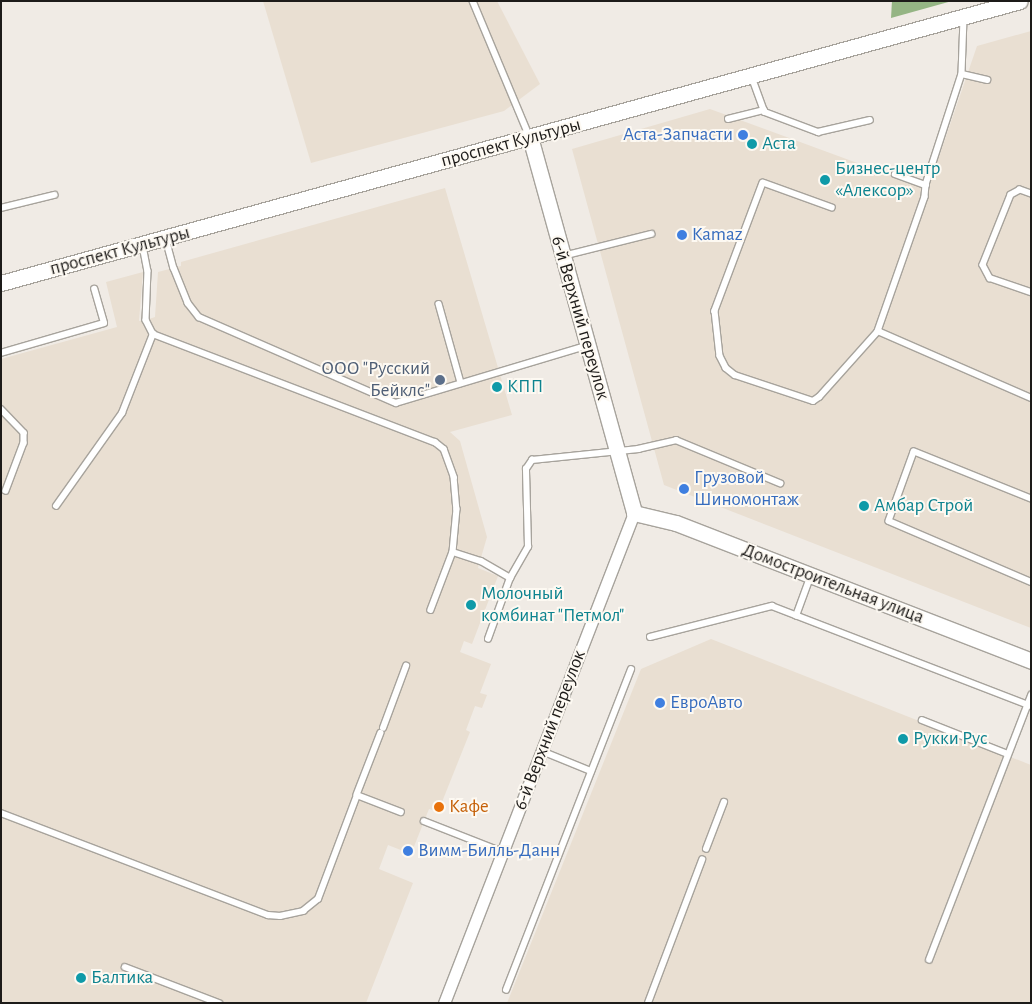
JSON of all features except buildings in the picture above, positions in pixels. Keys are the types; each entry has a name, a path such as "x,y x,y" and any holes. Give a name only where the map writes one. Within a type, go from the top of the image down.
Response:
{"street":[{"name":"проспект Культуры","path":"1,283 752,77 1020,1"},
{"name":"6-й Верхний переулок","path":"444,1003 634,513 530,137"},
{"name":"Домостроительная улица","path":"634,513 676,523 1031,661"}],"lane":[{"path":"473,1 530,137"},
{"path":"832,208 763,183 715,311 720,356 726,368 735,375 802,400 813,400 820,397 878,331 925,197 926,185 962,74 966,26 963,16"},
{"path":"962,74 986,80"},
{"path":"752,77 764,110"},
{"path":"728,119 764,110 823,132 870,120"},
{"path":"895,174 926,185"},
{"path":"1031,194 1020,190 1010,195 983,266 990,278 1031,292"},
{"path":"1,208 54,195"},
{"path":"563,256 651,234"},
{"path":"166,239 188,303 199,317 213,326 396,403 588,346"},
{"path":"143,245 148,271 146,320 153,334 435,442 450,459 457,509 453,552 431,610"},
{"path":"1,353 104,323 94,289"},
{"path":"439,304 461,383"},
{"path":"878,331 1031,398"},
{"path":"56,506 122,413 153,334"},
{"path":"1,409 24,433 24,443 6,491"},
{"path":"488,639 510,578 528,548 528,463 618,452 676,440 780,483"},
{"path":"1031,499 914,452 890,521 1031,582"},
{"path":"453,552 481,561 510,578"},
{"path":"796,616 811,576"},
{"path":"650,637 772,606 1029,706"},
{"path":"1,813 268,915 285,915 303,911 318,899 406,666"},
{"path":"506,990 631,669"},
{"path":"929,960 1008,754 1029,706 1031,695"},
{"path":"922,720 1008,754"},
{"path":"542,751 591,771"},
{"path":"357,795 401,812"},
{"path":"706,849 724,802"},
{"path":"424,821 503,852"},
{"path":"648,1003 702,860"},
{"path":"125,967 219,1003"}],"shaded area":[{"path":"263,1 497,1 540,84 504,111 311,163"},
{"path":"1031,31 1031,628 664,485 572,149 710,109 928,189 977,46"},
{"path":"445,188 512,415 450,432 460,441 487,537 478,568 498,576 472,644 464,641 460,652 491,664 480,693 487,695 482,708 475,706 466,730 470,732 438,812 429,809 411,854 388,845 379,869 413,883 366,1003 1,1003 1,359 117,327 106,282 143,272 139,321 146,320 155,317 158,272 181,266 181,262"},
{"path":"711,639 1031,765 1031,1003 507,1003 641,669"}],"green space":[{"path":"892,1 952,1 891,18"}],"place":[{"name":"Аста-Запчасти","path":"743,135"},
{"name":"Аста","path":"752,144"},
{"name":"Бизнес-центр «Алексор»","path":"825,180"},
{"name":"Kamaz","path":"682,235"},
{"name":"ООО \"Русский Бейклс\"","path":"440,380"},
{"name":"КПП","path":"497,387"},
{"name":"Грузовой Шиномонтаж","path":"684,489"},
{"name":"Амбар Строй","path":"864,506"},
{"name":"Молочный комбинат \"Петмол\"","path":"471,605"},
{"name":"ЕвроАвто","path":"660,703"},
{"name":"Рукки Рус","path":"903,739"},
{"name":"Кафе","path":"439,807"},
{"name":"Вимм-Билль-Данн","path":"408,851"},
{"name":"Балтика","path":"81,978"}]}
